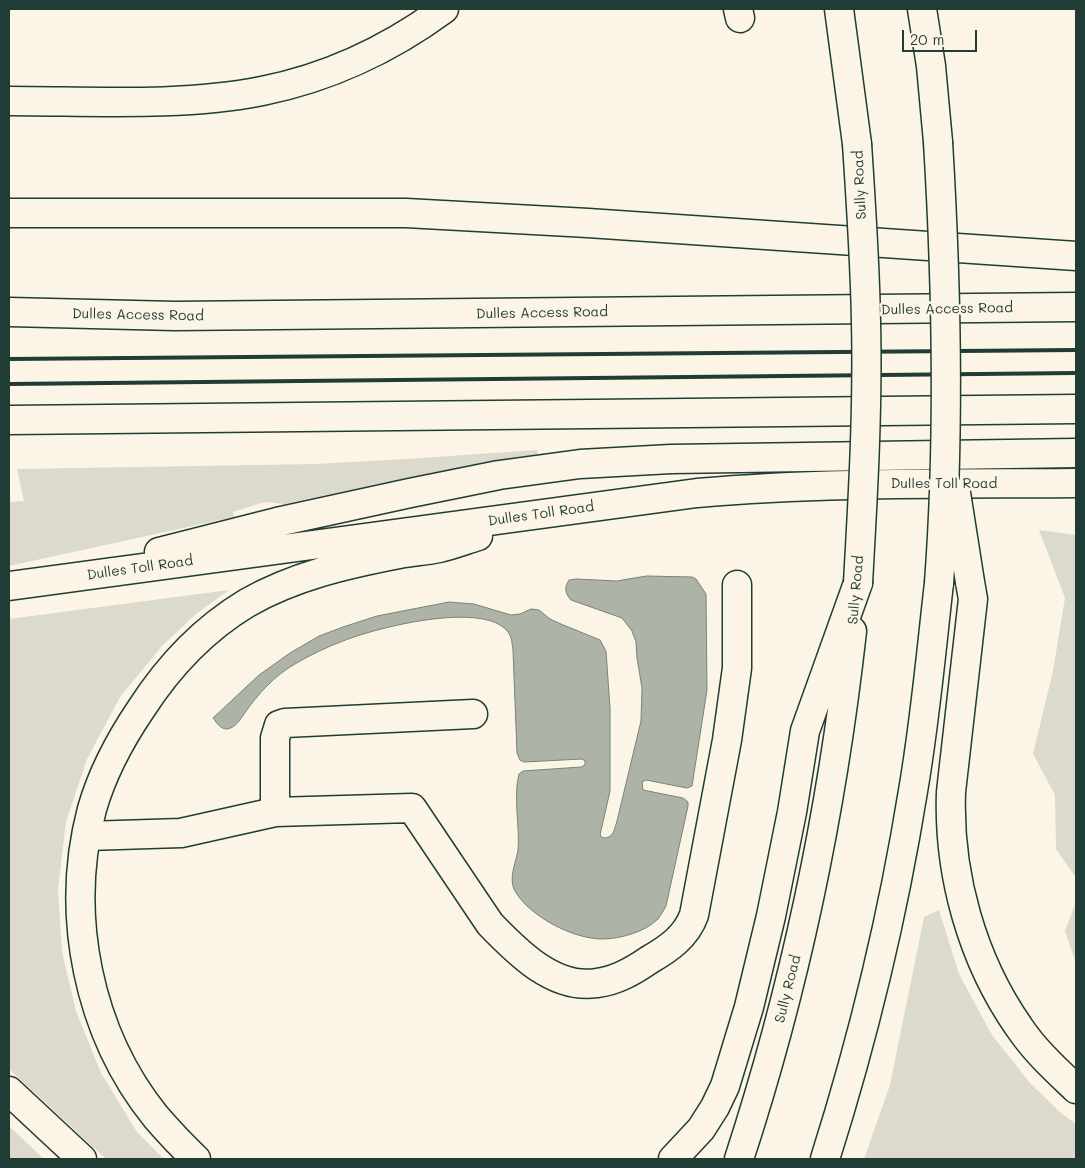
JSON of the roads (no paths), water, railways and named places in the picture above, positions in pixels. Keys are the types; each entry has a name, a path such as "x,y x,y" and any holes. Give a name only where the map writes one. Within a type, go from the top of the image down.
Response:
{"main road":[{"path":"9,101 190,100 263,91 325,73 360,58 420,26 444,9"},
{"name":"Sully Road","path":"739,1159 772,1051 806,916 831,788 858,582 867,374 866,311 857,144 839,9"},
{"path":"825,1159 873,992 901,858 924,720 939,583 944,513 946,435 945,278 938,142 931,66 922,9"},
{"path":"9,213 426,214 579,222 1076,256"},
{"name":"Dulles Access Road","path":"9,312 175,316 1076,308"},
{"path":"9,420 1076,409"},
{"path":"946,435 973,599 951,792 950,820 956,873 978,951 1002,1001 1019,1028 1038,1051 1076,1089"},
{"path":"66,578 189,543 276,522 456,483 580,464 670,459 1076,453"},
{"name":"Dulles Toll Road","path":"9,586 556,512 758,488 826,485 1076,483"},
{"path":"982,484 1076,496"},
{"path":"196,1159 160,1122 137,1090 122,1064 100,1017 87,966 81,916 83,862 87,836 92,810 101,783 130,725 167,673 190,648 218,623 248,603 277,588 306,577 368,560 440,548 556,512"},
{"path":"673,1159 701,1129 715,1107 731,1069 749,1007 771,916 792,812 805,731 858,582"},
{"path":"87,836 181,833 275,812 412,808 490,924 504,939 523,955 558,978 581,984 611,980 634,970 676,943 694,915 728,740 736,668 736,586"},
{"path":"275,812 275,738 279,726 285,723 473,714"},
{"path":"9,1091 82,1159"}],"railway":[{"path":"9,359 1076,350"},
{"path":"9,384 1076,373"}]}
